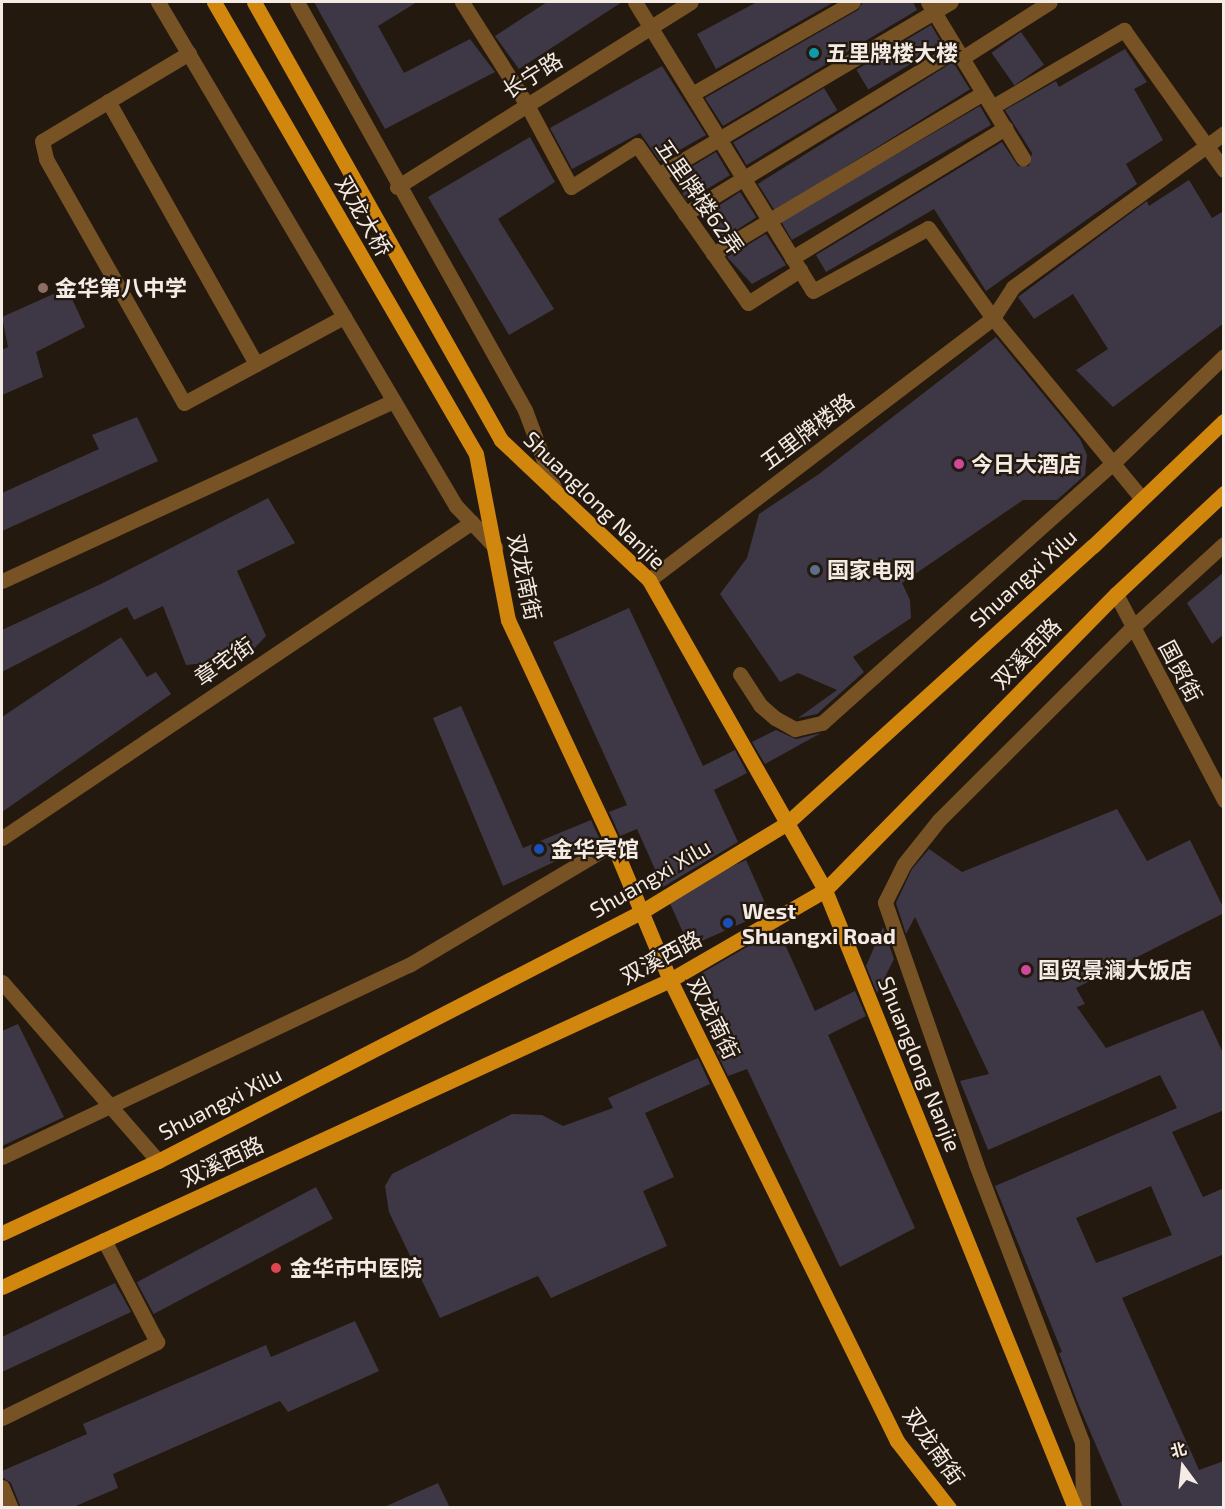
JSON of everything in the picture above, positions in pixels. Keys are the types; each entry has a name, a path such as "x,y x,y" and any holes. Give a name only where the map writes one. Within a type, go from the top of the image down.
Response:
{"main road":[{"name":"双龙大桥","path":"214,2 476,454"},
{"name":"双龙大桥","path":"254,2 501,440"},
{"name":"Shuangxi Xilu","path":"2,1233 158,1161 641,912 786,824 1142,499 1224,421"},
{"name":"Shuanglong Nanjie","path":"501,440 649,580 825,890 1075,1508"},
{"name":"双龙南街","path":"476,454 508,620 613,844 670,980 897,1441 949,1508"},
{"name":"双溪西路","path":"2,1287 670,980 825,890 1116,594 1224,494"}],"street":[{"path":"158,2 456,506 495,546"},
{"path":"297,2 397,187 525,410 556,493"},
{"path":"462,2 527,105"},
{"path":"635,2 813,291 928,228 993,318 1142,499"},
{"name":"长宁路","path":"397,187 691,2"},
{"path":"692,94 853,2"},
{"path":"658,175 931,7 951,2"},
{"path":"685,214 1050,2"},
{"path":"931,7 1023,158"},
{"path":"992,107 1124,30 1224,170"},
{"path":"189,53 42,141 46,159 178,393 184,403 344,317"},
{"path":"713,254 983,93"},
{"path":"108,101 256,364"},
{"name":"五里牌楼62弄","path":"527,105 571,187 637,145 748,303 796,264"},
{"path":"796,264 1005,128"},
{"name":"五里牌楼路","path":"649,580 993,318 1013,287 1224,133"},
{"path":"740,674 760,705 775,718 795,729 822,723 1113,464 1224,356"},
{"path":"2,581 394,401"},
{"name":"章宅街","path":"2,837 472,522"},
{"path":"1083,1508 1082,1442 976,1164 885,902 904,864 939,820 1133,627 1224,544"},
{"name":"国贸街","path":"1116,594 1224,800"},
{"path":"2,1156 409,965 613,844"},
{"path":"2,982 158,1161"},
{"path":"2,1418 157,1342 104,1240"},
{"path":"2,1487 11,1508"}],"building":[{"path":"314,2 417,2 378,26 404,73 470,39 495,72 385,129"},
{"path":"547,2 622,2 519,69 495,36"},
{"path":"757,2 834,2 716,69 697,34"},
{"name":"五里牌楼大楼","path":"863,2 913,2 917,10 723,126 705,98 858,10"},
{"path":"931,25 943,45 868,90 856,70"},
{"path":"1021,32 1044,65 1014,85 992,53"},
{"path":"1125,49 1147,82 1134,89 1163,140 1126,164 1137,184 986,291 934,209 826,272 816,255 1002,142 1018,166 1029,166 1032,153 1005,110 1056,81 1059,87"},
{"path":"953,62 970,89 775,211 758,184"},
{"path":"662,66 706,135 660,161 640,133 572,169 550,128"},
{"path":"824,88 837,110 747,165 733,143"},
{"path":"980,106 991,125 792,240 781,221"},
{"path":"530,137 555,182 498,219 554,309 509,335 428,197"},
{"path":"716,152 730,175 687,201 673,178"},
{"path":"1189,180 1212,218 1224,211 1224,323 1113,407 1076,370 1108,349 1073,294 1034,319 1018,297 1147,201 1149,206"},
{"path":"740,192 756,217 724,238 707,213"},
{"path":"766,234 786,265 752,284 727,257"},
{"path":"67,288 85,327 36,352 43,377 2,395 2,350 8,347 2,317"},
{"path":"996,337 1080,439 1087,455 1085,475 1057,500 1023,500 902,583 910,600 911,618 853,657 864,672 817,714 798,718 837,690 798,673 780,682 720,594 747,558 759,514 819,474"},
{"path":"137,417 158,461 2,531 2,493 99,449 92,435"},
{"path":"268,498 295,543 237,571 266,636 244,659 186,665 163,606 134,620 127,607 2,672 2,630 103,583"},
{"path":"1224,572 1224,634 1212,644 1187,603"},
{"path":"629,608 703,766 735,750 747,773 714,790 738,842 663,887 637,829 620,836 609,812 627,805 553,642"},
{"path":"121,637 147,677 156,672 171,694 2,812 2,717"},
{"path":"461,706 523,848 591,820 600,840 503,886 433,718"},
{"path":"776,730 796,739 821,733 765,764 752,742"},
{"path":"1117,809 1147,861 1190,840 1224,909 1224,913 1076,988 1085,1004 1077,1007 1106,1048 1203,1010 1224,1055 1224,1110 1172,1132 1203,1197 1224,1188 1224,1254 1122,1298 1199,1470 1224,1461 1224,1508 1123,1508 1077,1401 1059,1353 1062,1352 995,1186 1177,1108 1160,1075 988,1150 960,1081 989,1074 915,917 906,934 896,903 912,869 929,849 962,872","holes":["1151,1186 1172,1235 1096,1263 1076,1218"]},
{"path":"746,860 769,911 689,947 667,895"},
{"path":"883,927 894,959 877,993 866,966"},
{"path":"778,929 815,1011 855,991 866,1016 828,1035 915,1228 840,1267 747,1069 728,1076 716,1051 734,1042 702,973"},
{"path":"18,1024 64,1117 2,1146 2,1031"},
{"path":"698,1058 710,1084 645,1113 674,1177 643,1191 667,1246 551,1298 538,1276 440,1318 389,1212 385,1186 392,1174 512,1114 542,1115 563,1126 613,1108 608,1098"},
{"path":"316,1187 333,1219 154,1314 137,1282"},
{"path":"115,1283 131,1312 2,1372 2,1337"},
{"path":"355,1321 379,1371 288,1412 280,1401 113,1474 118,1488 71,1508 21,1508 11,1483 2,1477 2,1471 87,1434 83,1424 266,1345 271,1357"},
{"path":"438,1483 450,1508 382,1508"}],"place":[{"name":"五里牌楼大楼","path":"814,53"},
{"name":"金华第八中学","path":"43,288"},
{"name":"今日大酒店","path":"959,464"},
{"name":"国家电网","path":"815,570"},
{"name":"金华宾馆","path":"539,849"},
{"name":"West Shuangxi Road","path":"728,923"},
{"name":"国贸景澜大饭店","path":"1026,970"},
{"name":"金华市中医院","path":"276,1268"}]}
